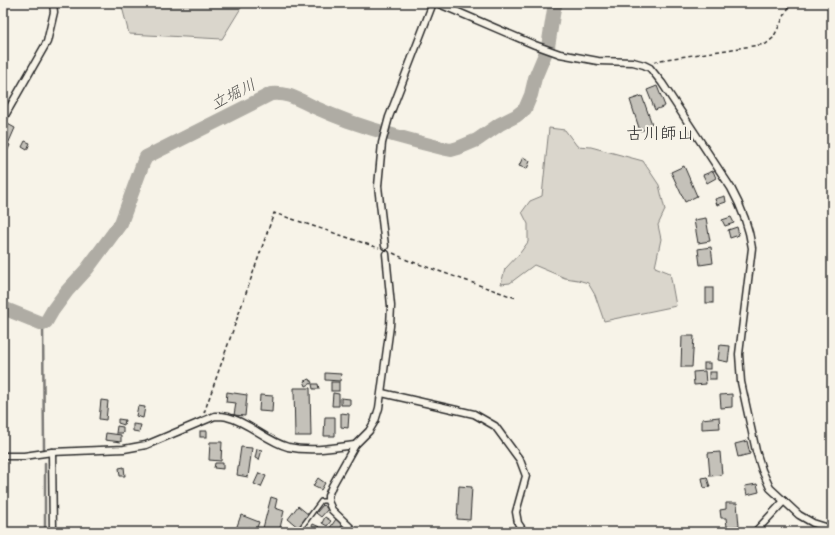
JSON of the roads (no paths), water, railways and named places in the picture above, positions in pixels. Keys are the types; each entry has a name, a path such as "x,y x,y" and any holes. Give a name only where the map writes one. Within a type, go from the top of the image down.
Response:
{"street":[{"path":"3,119 47,42 54,12 54,3"},
{"path":"355,532 332,510 328,501 332,486 355,445 369,431 380,408 391,306 378,186 382,143 389,117 433,3"},
{"path":"437,3 535,45 560,54 598,61 633,62 650,68 662,83 731,188 741,206 746,221 752,248 739,354 741,382 756,451 762,470 770,488 798,514 813,522 832,529"},
{"path":"382,393 474,414 495,426 520,460 526,476 516,512 518,523 524,532"},
{"path":"3,456 24,456 52,452 124,449 146,445 215,416 227,417 241,422 265,437 288,447 327,449 355,445"},
{"path":"52,452 53,532"},
{"path":"755,532 784,501"},
{"path":"509,532 520,532"}],"lane":[{"path":"298,532 321,501 328,501"}],"waterway":[{"name":"立堀川","path":"3,308 43,324 46,322 67,291 87,269 121,223 146,157 271,94 288,95 348,121 446,149 451,150 458,148 477,140 525,109 531,95 535,78 548,47 556,3"},
{"path":"43,324 44,450"},
{"path":"45,463 45,532"}],"district":[{"name":"古川師山","path":"660,133"}]}
